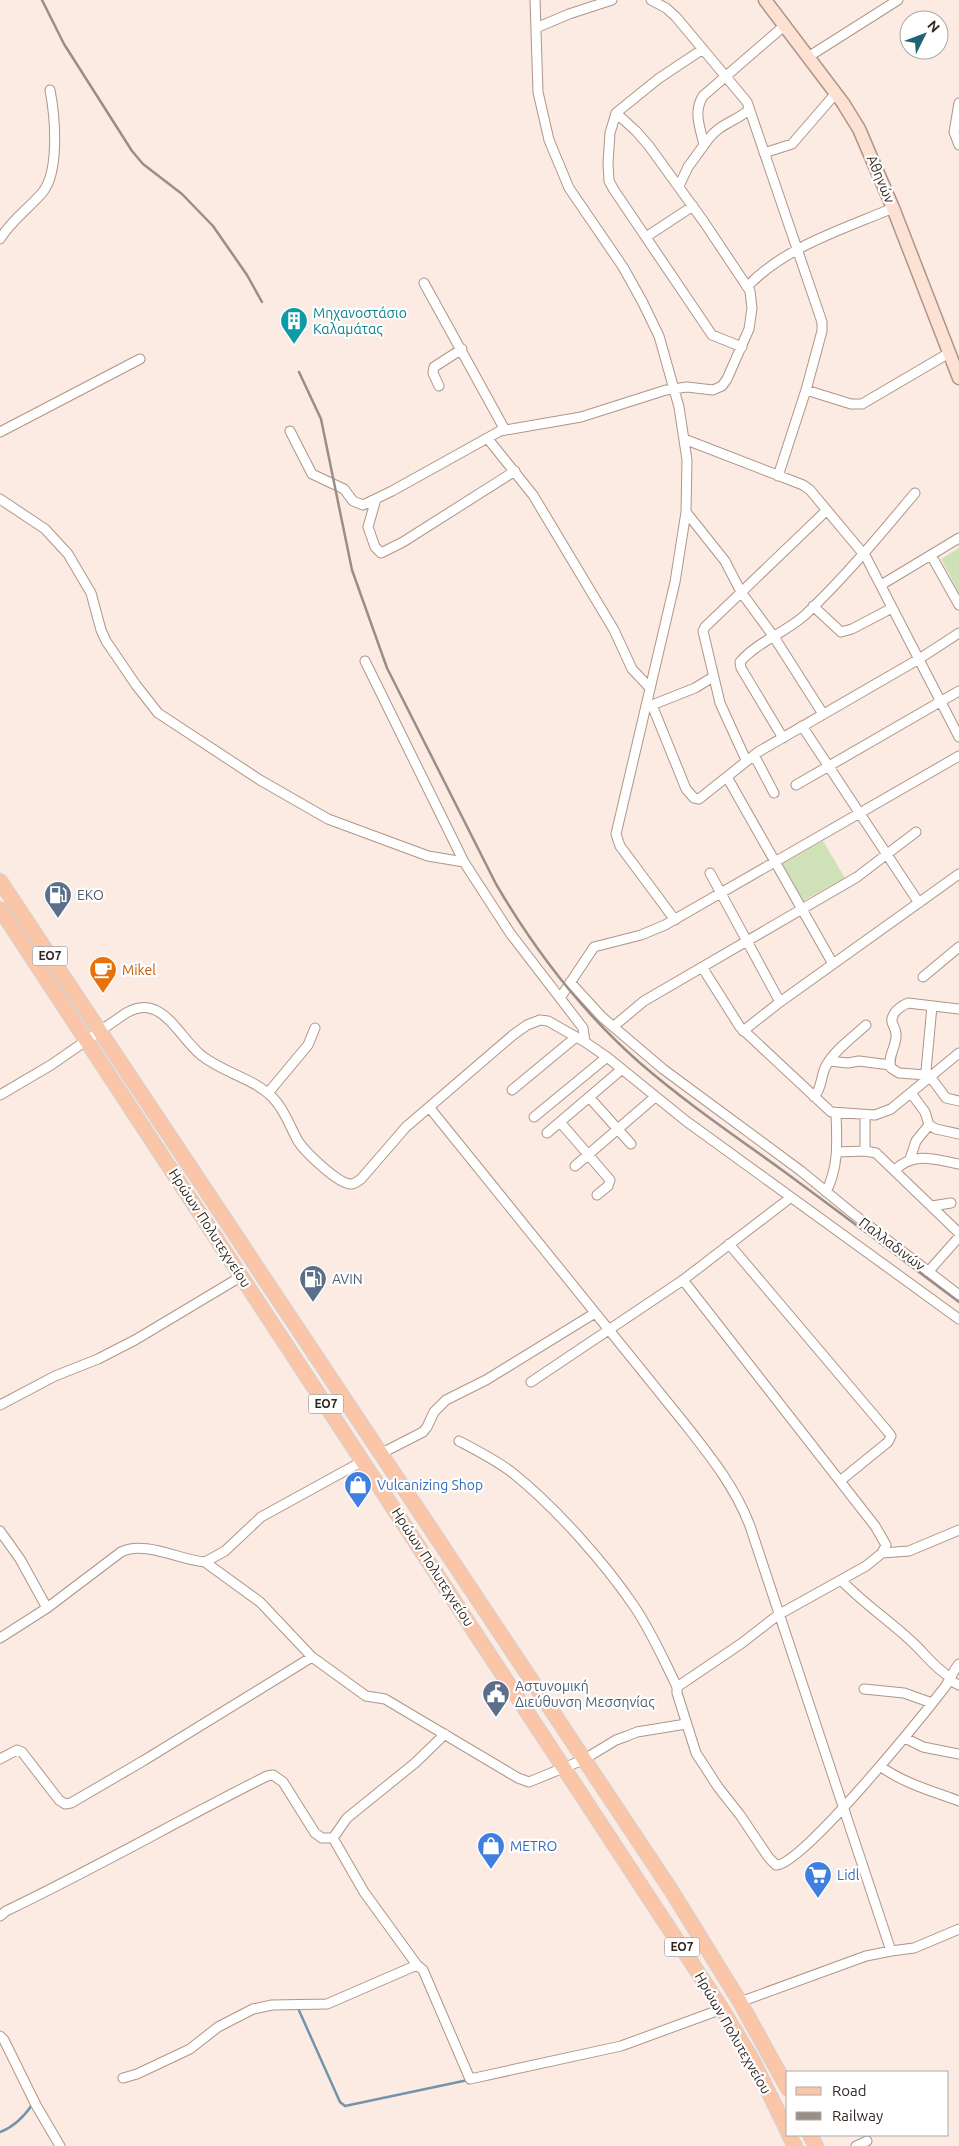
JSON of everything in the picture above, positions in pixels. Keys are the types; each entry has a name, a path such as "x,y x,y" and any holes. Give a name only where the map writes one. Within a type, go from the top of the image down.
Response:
{"main road":[{"name":"Αθηνών","path":"765,0 836,93 859,128 893,208 959,378"},
{"name":"Ηρώων Πολυτεχνείου","path":"0,881 671,1890 740,2002 786,2085"},
{"name":"Ηρώων Πολυτεχνείου","path":"0,909 722,2009 752,2059 786,2129"}],"street":[{"path":"535,0 536,75 540,106 554,153 575,198 623,267 646,306 663,348 674,388 684,439 687,469 686,512 675,582 649,687 649,705 616,824 616,838 620,846 674,920"},
{"path":"536,28 568,14 612,0"},
{"path":"651,0 670,12 743,96 823,326 806,390 778,476"},
{"path":"808,57 898,0"},
{"path":"704,145 699,126 698,106 706,91 784,26"},
{"path":"703,50 658,78 616,113 612,124 608,153 609,181 714,337 742,347"},
{"path":"0,239 10,225 42,192 49,182 56,132 50,90"},
{"path":"764,153 792,144 836,93"},
{"path":"959,103 954,132 959,145"},
{"path":"679,186 688,167 721,126 739,118 749,110"},
{"path":"290,431 312,474 344,489 351,499 359,504 365,504 505,430 572,419 674,388 710,390 719,388 728,379 742,347 751,314 752,298 748,287 679,186 643,138 616,113"},
{"path":"646,237 693,206"},
{"path":"748,287 762,273 796,251 893,208"},
{"path":"424,283 505,430"},
{"path":"439,386 433,373 434,367 462,349"},
{"path":"806,390 851,404 862,404 949,353"},
{"path":"0,432 140,358"},
{"path":"488,439 515,471 542,509 577,571 614,630 632,669 649,687"},
{"path":"684,439 807,487 863,553 959,737"},
{"path":"376,499 368,527 375,547 381,553 404,542 515,471"},
{"path":"783,738 740,665 742,660 800,619 863,553 915,494"},
{"path":"0,499 45,529 68,554 91,592 101,630 106,641 158,713 260,780 328,819 428,856 464,862"},
{"path":"774,793 750,758 720,703 703,631 705,626 827,510"},
{"path":"686,512 725,561 740,592 774,637 823,714"},
{"path":"881,585 959,538"},
{"path":"931,555 959,605"},
{"path":"813,606 841,632 892,608"},
{"path":"649,705 680,778 689,794 696,799 704,797 750,758 919,659 959,633"},
{"path":"365,661 464,862 499,919 583,1028 585,1042"},
{"path":"649,705 692,690 713,677"},
{"path":"796,785 959,691"},
{"path":"802,726 858,813 919,902"},
{"path":"560,998 594,947 641,935 674,920 959,756"},
{"path":"727,777 833,964"},
{"path":"614,1026 644,1001 857,877 916,832"},
{"path":"710,872 780,1002"},
{"path":"743,1031 780,1002 959,875"},
{"path":"923,977 959,947"},
{"path":"702,967 725,1006 743,1031 828,1111 874,1115 891,1109 959,1053"},
{"name":"Παλλαδινών","path":"570,982 596,1011 663,1069 801,1171 959,1295"},
{"path":"928,1077 896,1072 890,1065 890,1055 896,1045 896,1033 892,1022 894,1014 908,1003 959,1009"},
{"path":"932,1006 926,1062 928,1077 948,1099 959,1101"},
{"path":"0,1095 39,1072 131,1010 145,1007 154,1009 167,1019 202,1056 268,1093 279,1106 303,1148 319,1164 348,1184 354,1184 361,1179 406,1127 429,1107 527,1025 540,1020 548,1021 576,1036 607,1057 655,1097 790,1198 959,1319"},
{"path":"814,1097 819,1092 824,1069 829,1061 866,1025"},
{"path":"268,1093 308,1046 315,1028"},
{"path":"512,1090 576,1036"},
{"path":"534,1117 607,1057"},
{"path":"829,1061 848,1063 859,1061 890,1065"},
{"path":"547,1133 622,1069"},
{"path":"911,1093 925,1112 929,1125 936,1129 959,1134"},
{"path":"590,1097 631,1144"},
{"path":"575,1166 655,1097"},
{"path":"429,1107 725,1476 746,1517 891,1951"},
{"path":"826,1192 835,1172 837,1152 836,1113"},
{"path":"865,1115 865,1151"},
{"path":"560,1122 610,1180 608,1186 597,1195"},
{"path":"910,1159 916,1141 929,1125"},
{"path":"837,1152 875,1152 959,1233"},
{"path":"895,1170 910,1159 918,1158 959,1164"},
{"path":"531,1382 683,1280 790,1198"},
{"path":"932,1206 951,1203"},
{"path":"928,1272 959,1237"},
{"path":"729,1244 889,1433 888,1442 840,1481"},
{"path":"0,1406 55,1376 98,1359 134,1340 242,1276"},
{"path":"677,1687 742,1643 778,1614 866,1566 882,1553 886,1545 840,1481 683,1280"},
{"path":"380,1454 423,1432 428,1427 434,1412 446,1400 486,1380 595,1313"},
{"path":"459,1441 514,1474 541,1499 607,1570 650,1631 677,1687 677,1693 696,1753 706,1771 775,1865 783,1864 796,1854 843,1807 904,1738 932,1703 959,1664"},
{"path":"0,1638 47,1608 128,1548 142,1548 196,1562 205,1562 225,1550 261,1517 363,1461"},
{"path":"0,1530 24,1566 47,1608"},
{"path":"882,1553 909,1551 959,1530"},
{"path":"205,1562 260,1602 312,1657 366,1696 385,1698 511,1774 529,1782 584,1760 616,1740 637,1732 686,1724"},
{"path":"842,1580 856,1595 910,1640 938,1669 959,1685"},
{"path":"0,1760 17,1750 22,1752 59,1800 64,1804 71,1803 312,1657"},
{"path":"864,1689 912,1695 932,1703"},
{"path":"332,1838 347,1818 415,1763 445,1734"},
{"path":"904,1738 923,1747 959,1754"},
{"path":"880,1766 892,1775 907,1782 959,1801"},
{"path":"0,1916 6,1911 68,1882 172,1824 267,1776 273,1775 283,1782 315,1833 322,1838 332,1838"},
{"path":"332,1838 364,1892 417,1965 423,1970 470,2079 621,2046 722,2009"},
{"path":"740,2002 866,1956 914,1948 959,1929"},
{"path":"123,2078 137,2074 190,2049 218,2027 253,2009 272,2006 327,2004 417,1965"},
{"path":"0,2036 20,2071 34,2102 60,2146"},
{"path":"856,2146 867,2141"}],"green space":[{"path":"959,548 959,593 941,559"},
{"path":"823,841 845,878 803,901 782,864"}],"waterway":[{"path":"297,2006 340,2102 345,2106 468,2080"},
{"path":"0,2132 18,2122 32,2105"}],"railway":[{"path":"42,0 64,44 132,151 143,164 182,194 213,226 247,275 262,302"},
{"path":"299,372 321,419 352,570 387,668 496,884 543,957 579,1002 640,1063 710,1118 959,1302"}],"place":[{"name":"Μηχανοστάσιο Καλαμάτας","path":"294,345"},
{"name":"EKO","path":"58,919"},
{"name":"Mikel","path":"103,994"},
{"name":"AVIN","path":"313,1303"},
{"name":"Vulcanizing Shop","path":"358,1509"},
{"name":"Αστυνομική Διεύθυνση Μεσσηνίας","path":"496,1718"},
{"name":"METRO","path":"491,1870"},
{"name":"Lidl","path":"818,1899"}]}
